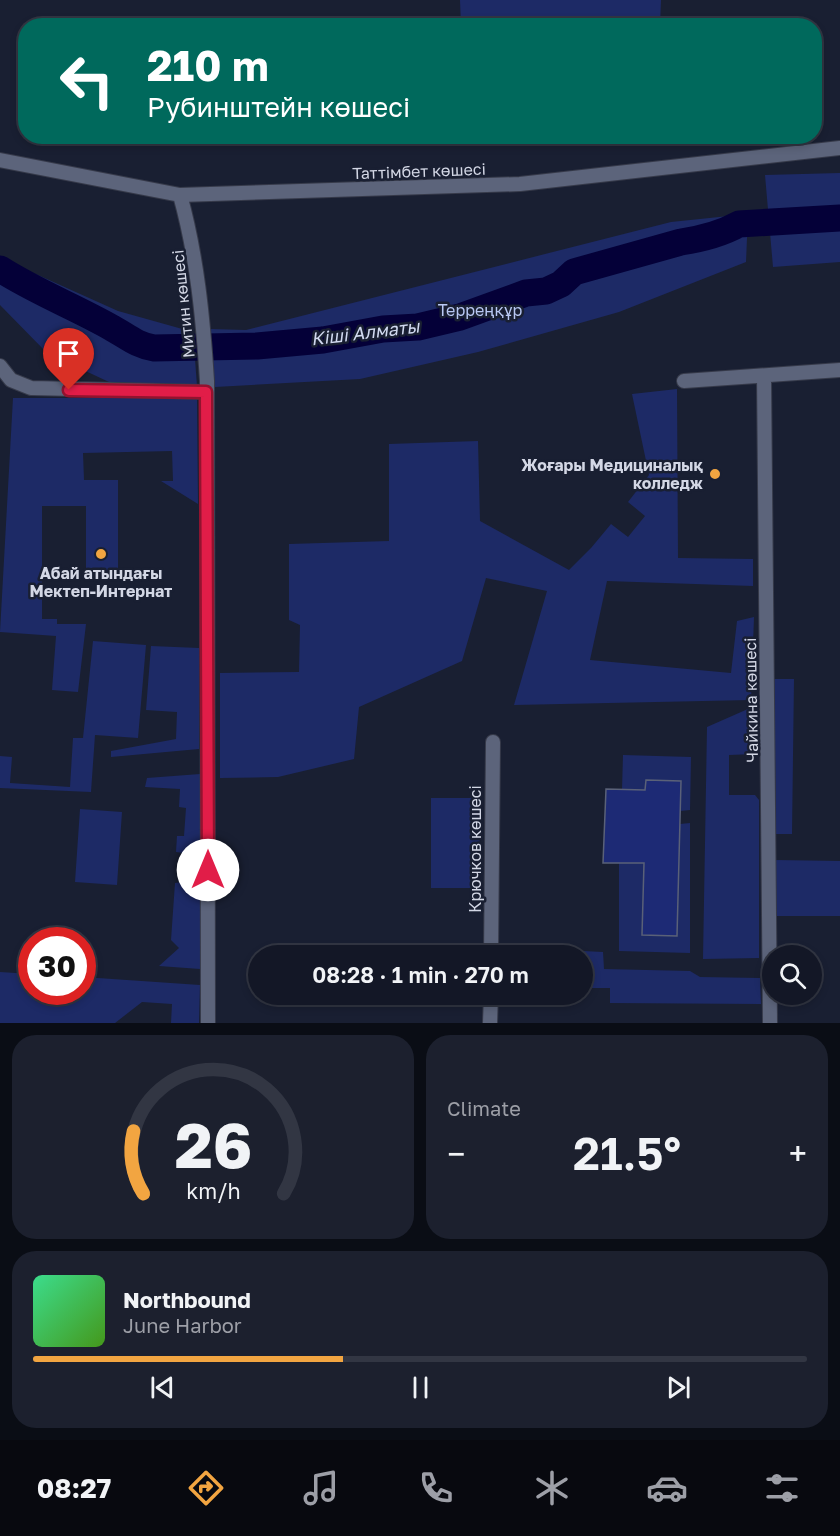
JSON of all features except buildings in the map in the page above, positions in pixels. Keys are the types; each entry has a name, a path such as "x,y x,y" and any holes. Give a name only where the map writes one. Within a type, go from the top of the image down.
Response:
{"street":[{"name":"Таттімбет көшесі","path":"0,160 180,195 520,184 840,148"},
{"name":"Митин көшесі","path":"180,195 191,234 206,362 208,1023"},
{"path":"0,366 11,380 31,388 206,392"},
{"path":"684,381 840,370"},
{"name":"Чайкина көшесі","path":"764,376 770,1023"},
{"name":"Крючков көшесі","path":"491,945 493,742"},
{"path":"490,1023 491,1005"}],"green space":[{"path":"460,0 661,0 660,18 461,18"},
{"path":"840,173 840,262 773,267 765,175"},
{"name":"Терреңқұр","path":"748,214 746,262 619,312 478,352 360,379 215,387 210,329 246,330 671,222"},
{"path":"0,258 118,311 193,332 197,386 109,382 47,353 0,305"},
{"path":"677,389 678,558 753,559 753,586 607,581 590,660 731,673 737,621 754,617 751,700 514,705 547,591 486,578 462,661 359,707 354,759 278,777 220,778 220,673 299,672 300,625 289,620 289,544 389,541 389,444 478,441 480,521 569,570 611,524 628,537 645,516 628,502 649,475 632,394"},
{"path":"13,398 197,398 198,504 161,481 173,481 172,451 83,453 84,480 118,480 118,570 86,572 86,506 42,506 42,619 57,619 57,624 86,624 78,692 52,690 56,636 0,632"},
{"path":"93,641 146,645 138,738 95,735 91,792 0,788 0,756 12,757 10,783 70,787 73,738 83,738"},
{"path":"151,646 199,648 199,749 111,757 111,751 176,739 177,712 146,710"},
{"path":"774,679 794,679 792,834 776,834"},
{"path":"757,705 757,745 754,754 729,755 729,795 755,795 759,800 759,958 703,959 707,727"},
{"path":"623,755 691,757 690,810 680,811 681,781 646,780 644,832 622,790"},
{"path":"200,774 200,969 159,966 179,948 171,940 175,883 182,882 183,853 176,852 177,836 184,836 186,808 179,807 180,789 145,787 147,778"},
{"path":"431,798 480,798 479,888 431,888"},
{"path":"80,809 122,812 117,885 75,882"},
{"path":"690,823 690,953 619,951 619,863 638,863 638,849 645,849 642,935 676,936 680,824"},
{"path":"775,860 840,861 840,916 776,916"},
{"path":"593,952 603,952 604,969 690,971 700,977 760,978 761,1004 610,1003 610,988 593,988"},
{"path":"0,972 18,973 18,1005 96,1005 96,978 200,985 199,1023 171,1023 172,1004 142,1002 115,1023 0,1023"}],"waterway":[{"name":"Кіші Алматы","path":"0,269 148,347 257,346 323,340 383,329 418,327 460,317 526,293 546,291 561,284 574,272 681,242 711,236 739,224 840,218"}],"place":[{"name":"Жоғары Медициналық колледж","path":"715,474"},
{"name":"Абай атындағы Мектеп-Интернат","path":"101,554"}],"route":[{"path":"69,390 206,392 208,870"}]}
